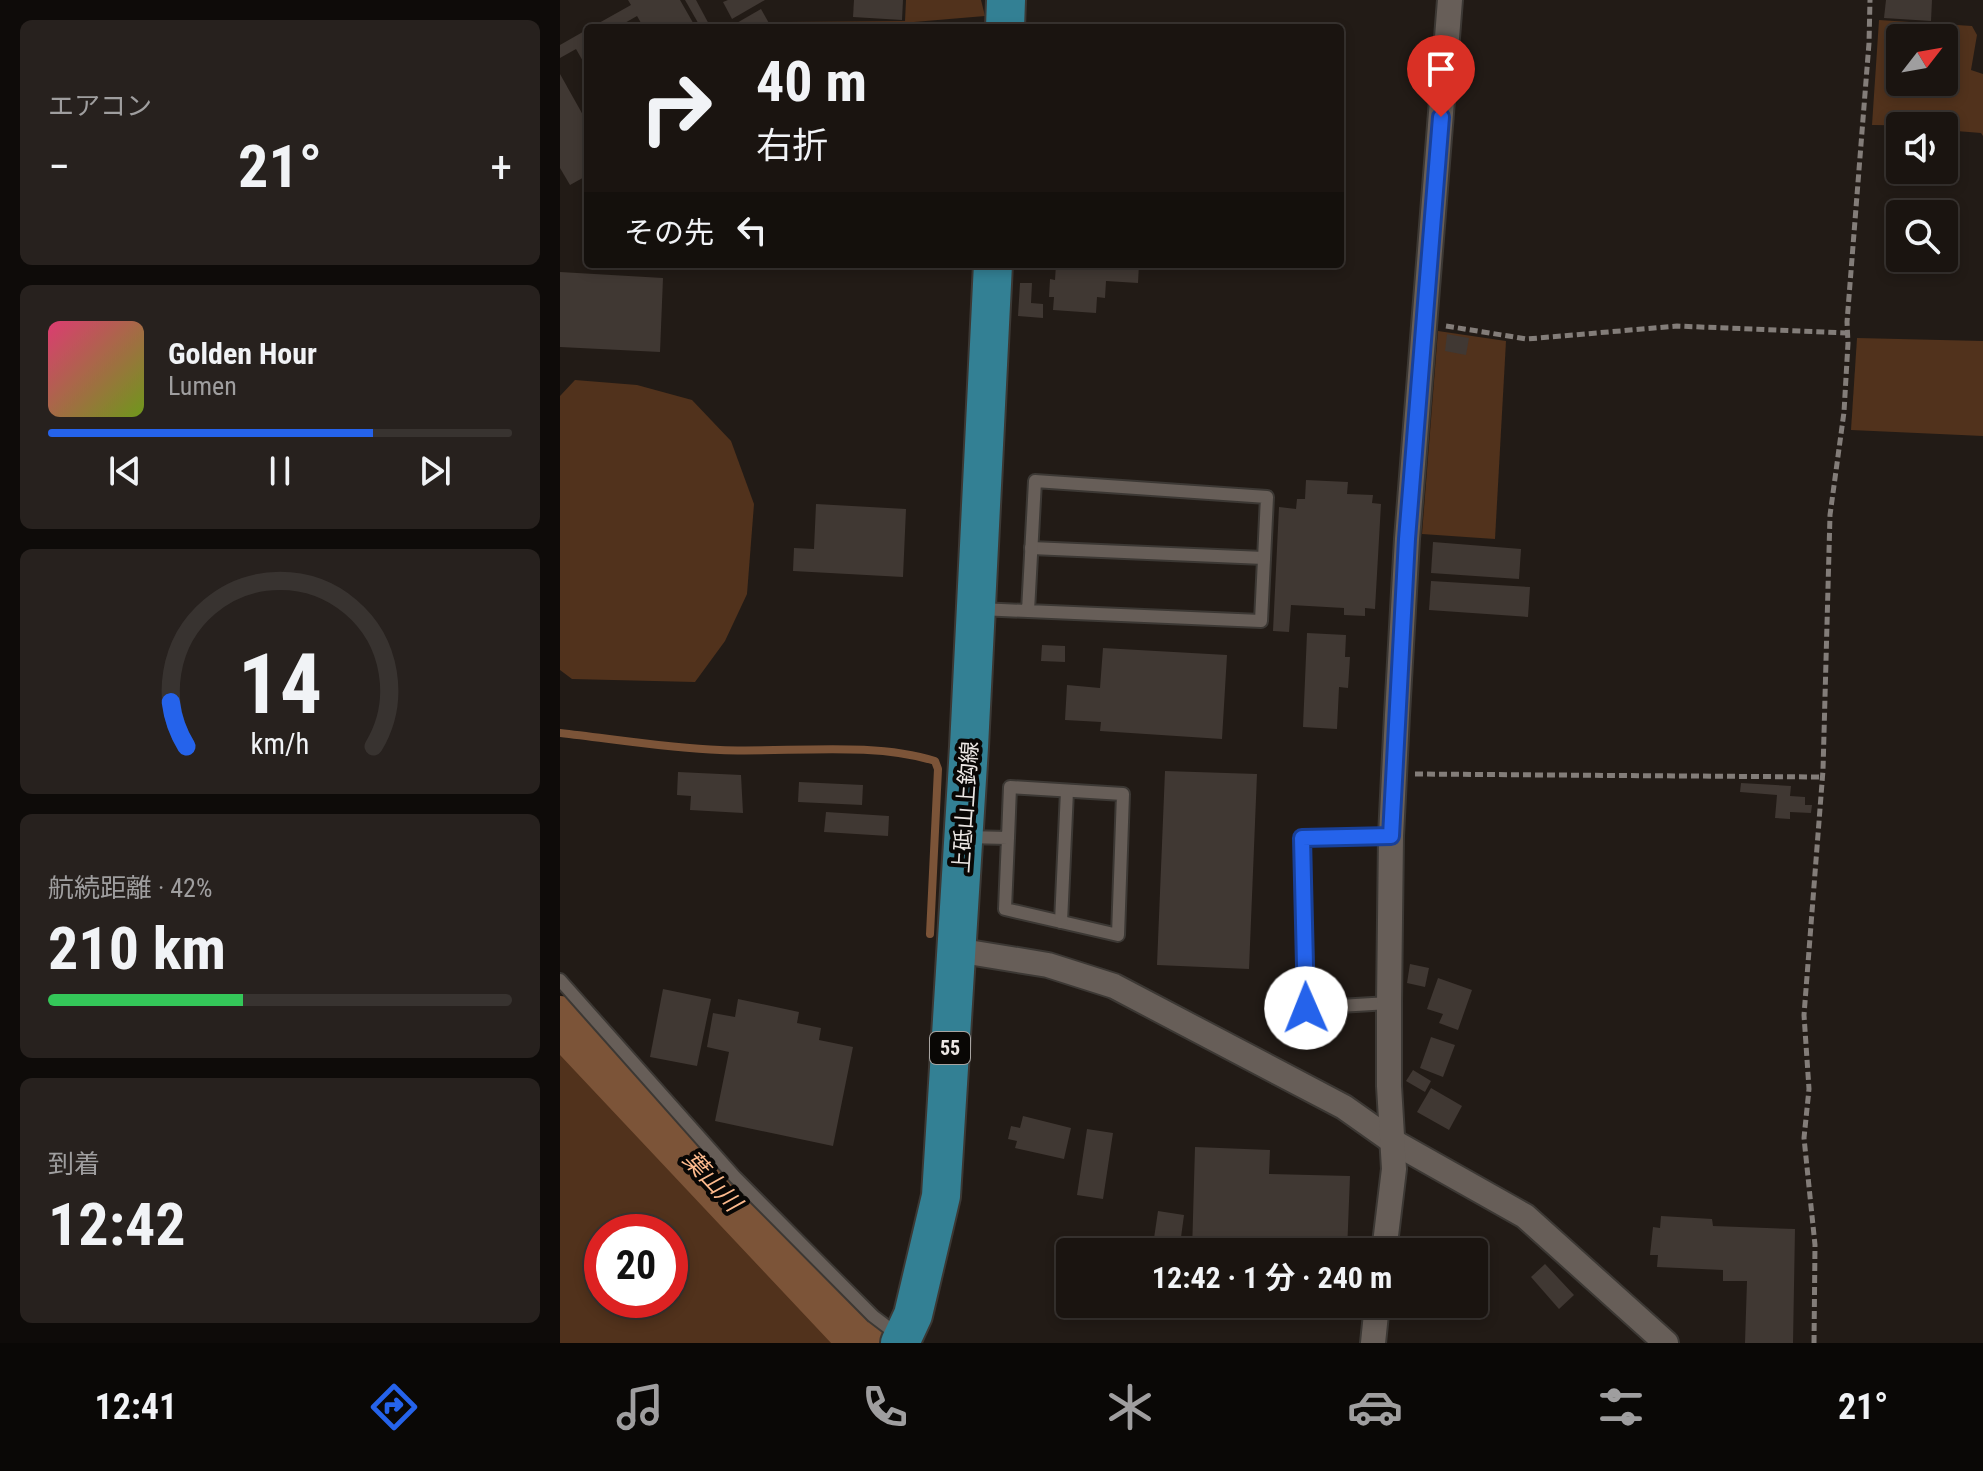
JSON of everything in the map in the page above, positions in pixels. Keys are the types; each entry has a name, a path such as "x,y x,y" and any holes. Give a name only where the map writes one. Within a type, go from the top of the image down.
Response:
{"main road":[{"path":"1005,24 1006,0"},
{"name":"上砥山上鈎線","path":"903,1341 913,1315 941,1196 993,268"}],"street":[{"path":"1386,1238 1394,1169 1389,1003 1394,774 1407,539 1450,0"},
{"path":"956,950 1048,965 1114,986 1344,1107 1392,1141 1525,1216 1666,1343"},
{"path":"1373,1343 1376,1318"}],"lane":[{"path":"976,609 1261,621 1267,497 1035,481 1028,611"},
{"path":"1031,548 1264,558"},
{"path":"1010,787 1123,794 1118,935 1005,909 1008,838 1010,787"},
{"path":"1061,922 1067,791"},
{"path":"1389,1003 1306,1008 1302,838 1391,836"},
{"path":"963,837 1008,838"},
{"path":"560,980 735,1177 873,1316 903,1341"}],"path":[{"path":"1814,1343 1815,1245 1804,1138 1809,1089 1804,1015 1822,777 1831,572 1830,515 1844,412 1870,0"},
{"path":"1424,323 1527,339 1677,326 1847,333"},
{"path":"1394,774 1822,777"}],"shaded area":[{"path":"906,0 981,0 985,16 914,24 785,24 785,22 905,21"},
{"path":"1879,20 1941,24 1886,24 1886,96 1958,96 1958,25 1972,26 1977,35 1971,70 1983,74 1983,136 1981,133 1958,131 1958,112 1886,112 1886,125 1872,125"},
{"path":"1438,331 1506,341 1495,539 1422,534"},
{"path":"1857,338 1983,341 1983,436 1851,430"},
{"path":"575,380 637,385 692,400 731,441 754,504 747,594 725,641 695,682 572,679 560,670 560,396"},
{"path":"560,1045 845,1343 560,1343"}],"building":[{"path":"628,0 680,0 694,24 642,24 637,16 623,24 597,24 631,5"},
{"path":"685,0 696,0 709,24 699,24"},
{"path":"765,0 732,19 723,2"},
{"path":"854,0 903,0 902,20 853,17"},
{"path":"1886,0 1932,0 1931,21 1884,18"},
{"path":"761,9 769,24 735,24"},
{"path":"584,31 584,63 576,49 560,58 560,45"},
{"path":"560,74 584,117 584,177 570,185 560,168"},
{"path":"1056,268 1139,268 1138,283 1106,281 1105,298 1097,297 1096,313 1053,310 1054,297 1049,297 1050,279 1055,280"},
{"path":"560,272 663,278 660,352 560,347"},
{"path":"1020,283 1032,283 1031,303 1043,304 1043,318 1018,316"},
{"path":"1447,334 1469,338 1466,355 1445,351"},
{"path":"1306,480 1348,482 1347,494 1373,495 1372,503 1381,504 1375,609 1365,608 1365,616 1344,615 1344,608 1291,605 1289,632 1273,631 1279,507 1296,509 1297,499 1305,499"},
{"path":"816,504 906,509 903,577 793,571 794,548 814,549"},
{"path":"1433,542 1521,549 1519,579 1431,573"},
{"path":"1431,581 1530,587 1528,617 1429,610"},
{"path":"1307,633 1346,635 1345,657 1350,657 1348,688 1339,687 1337,729 1303,727"},
{"path":"1042,645 1065,646 1065,662 1041,661"},
{"path":"1103,648 1227,655 1222,739 1100,731 1101,722 1065,720 1067,685 1100,688"},
{"path":"1165,771 1257,774 1249,969 1157,965"},
{"path":"678,772 741,775 743,813 690,810 691,796 677,795"},
{"path":"799,782 863,785 862,805 798,802"},
{"path":"1741,783 1791,786 1790,796 1805,797 1805,805 1812,805 1811,813 1790,812 1790,819 1775,818 1777,795 1740,792"},
{"path":"826,812 889,816 888,836 824,832"},
{"path":"1410,964 1429,968 1425,987 1407,983"},
{"path":"1438,978 1472,990 1458,1030 1439,1023 1443,1014 1427,1009"},
{"path":"663,989 711,999 697,1066 650,1057"},
{"path":"738,999 799,1012 797,1023 821,1028 819,1040 853,1047 833,1146 715,1121 729,1052 707,1047 713,1013 735,1017"},
{"path":"1431,1037 1455,1045 1443,1077 1420,1068"},
{"path":"1413,1070 1431,1081 1425,1092 1406,1081"},
{"path":"1431,1088 1462,1106 1449,1130 1417,1112"},
{"path":"1023,1116 1071,1128 1064,1159 1015,1148 1017,1141 1008,1139 1011,1126 1020,1128"},
{"path":"1087,1129 1113,1133 1103,1199 1077,1195"},
{"path":"1195,1147 1270,1150 1269,1174 1350,1176 1348,1238 1192,1238"},
{"path":"1158,1211 1184,1215 1181,1238 1154,1238"},
{"path":"1661,1216 1712,1219 1713,1226 1795,1229 1793,1343 1745,1343 1747,1281 1723,1281 1723,1270 1657,1267 1658,1255 1650,1255 1653,1227 1660,1228"},
{"path":"1545,1264 1574,1295 1559,1309 1531,1277"}],"waterway":[{"path":"560,733 700,749 884,751 935,761 938,769 930,934"},
{"name":"葉山川","path":"560,1020 864,1343"}],"route":[{"path":"1306,1008 1302,838 1391,836 1407,539 1441,117"}]}
